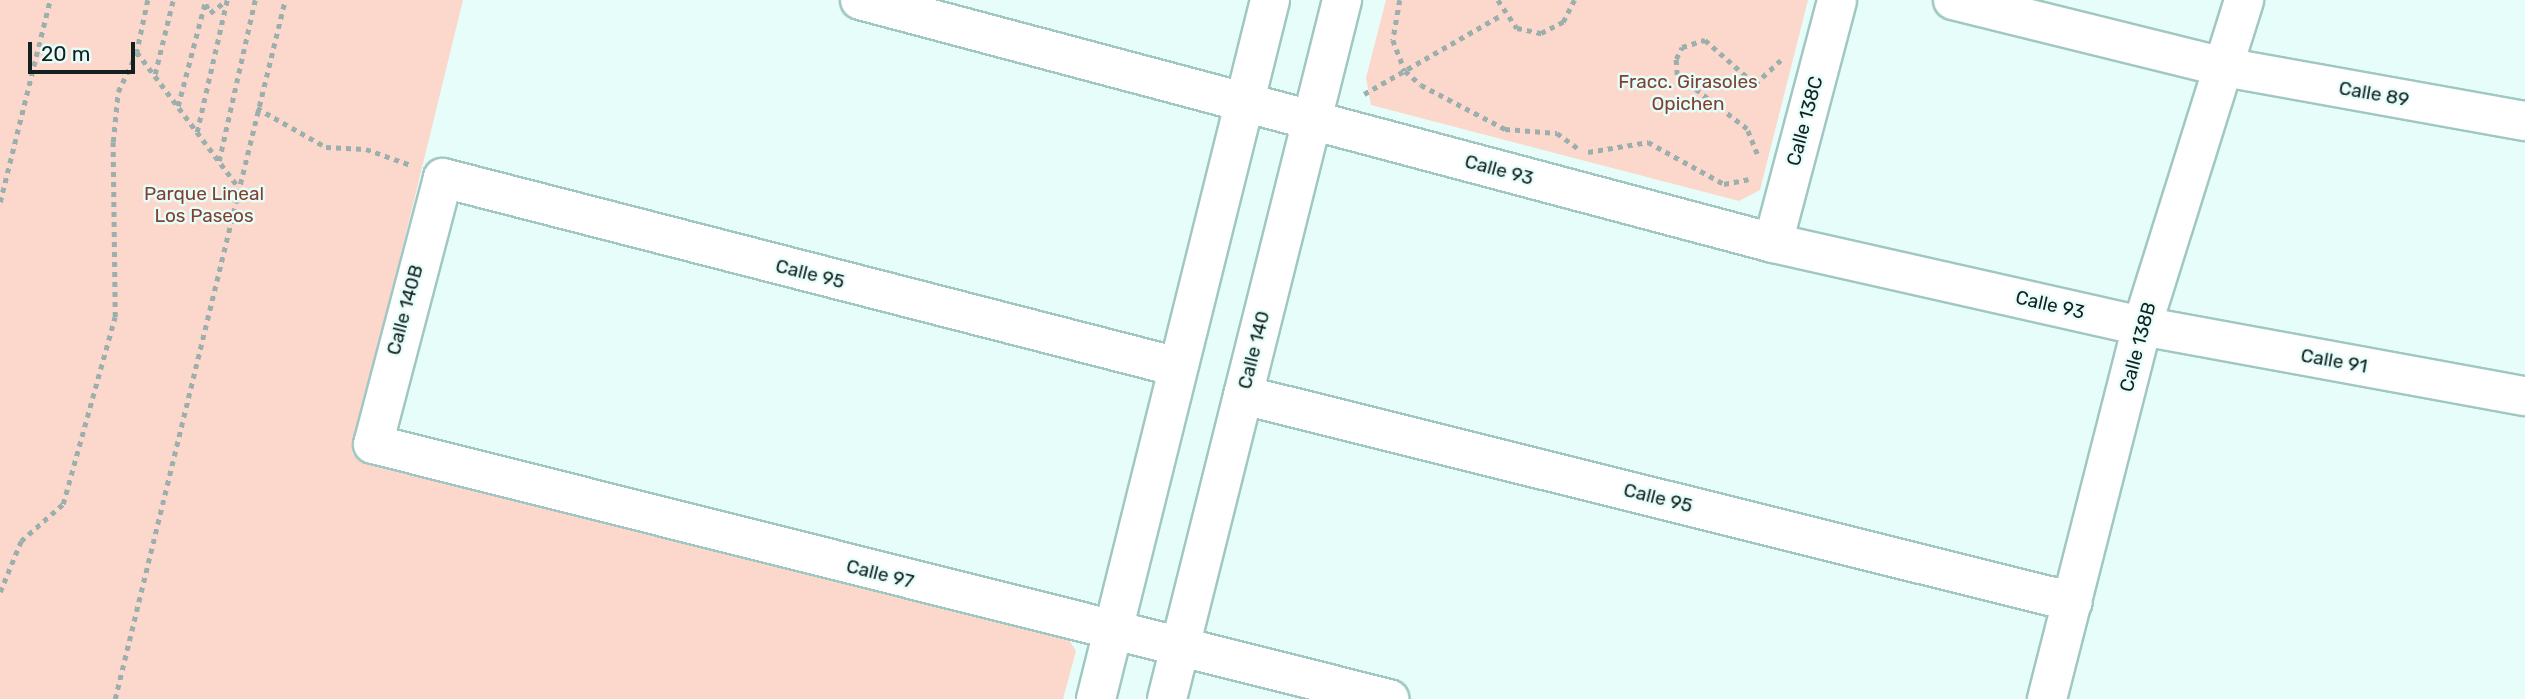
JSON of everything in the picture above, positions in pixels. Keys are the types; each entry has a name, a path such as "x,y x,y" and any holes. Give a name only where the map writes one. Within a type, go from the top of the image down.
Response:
{"street":[{"name":"Calle 93","path":"860,0 1773,243 2142,326"},
{"path":"1096,699 1270,0"},
{"name":"Calle 140","path":"1167,699 1342,0"},
{"name":"Calle 138C","path":"1773,243 1837,0"},
{"path":"1953,0 2224,67"},
{"name":"Calle 138B","path":"2048,699 2142,326 2244,0"},
{"name":"Calle 89","path":"2224,67 2525,121"},
{"name":"Calle 95","path":"443,178 1178,367"},
{"name":"Calle 140B","path":"373,443 443,178"},
{"name":"Calle 91","path":"2142,326 2525,396"},
{"name":"Calle 95","path":"1243,395 2073,602"},
{"name":"Calle 97","path":"373,443 1113,632 1389,699"}],"path":[{"path":"0,592 21,541 63,504 115,317 113,142 118,92 137,52 148,0"},
{"path":"155,75 173,0"},
{"path":"205,1 210,13 227,0"},
{"path":"197,132 227,0"},
{"path":"219,161 255,0"},
{"path":"115,699 285,0"},
{"path":"1401,0 1393,40 1405,71 1462,110 1480,112 1505,129 1557,133 1577,150 1598,154 1648,142 1724,184 1747,183 1751,174"},
{"path":"1498,0 1503,14 1517,28 1541,33 1563,22 1574,0"},
{"path":"178,106 205,1"},
{"path":"0,202 48,2"},
{"path":"1360,97 1503,14"},
{"path":"1754,165 1747,129 1677,75 1676,59 1682,47 1705,40 1755,84 1764,82 1788,47"},
{"path":"137,52 240,190"},
{"path":"257,108 326,147 366,149 443,178"}],"green space":[{"name":"Parque Lineal Los Paseos","path":"0,0 463,0 352,454 1069,640 1076,651 1063,699 0,699"},
{"name":"Fracc. Girasoles Opichen","path":"1386,0 1808,0 1760,190 1739,201 1371,105 1366,78"}]}
